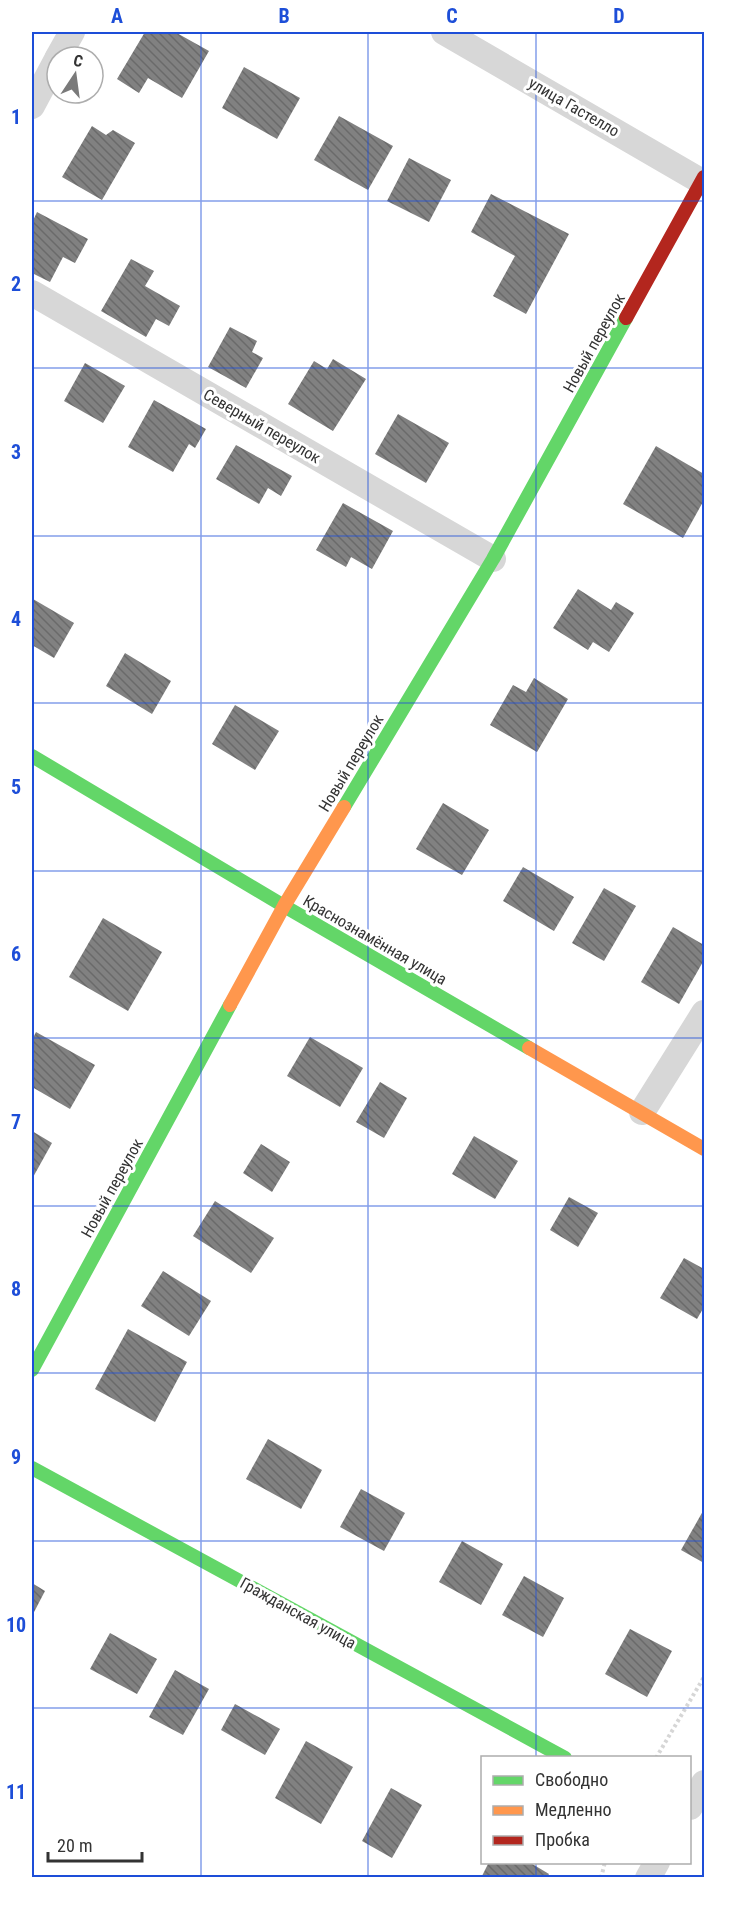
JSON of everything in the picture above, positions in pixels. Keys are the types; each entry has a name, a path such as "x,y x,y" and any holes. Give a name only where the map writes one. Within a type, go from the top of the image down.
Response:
{"street":[{"name":"улица Гастелло","path":"444,32 704,180"},
{"path":"32,106 45,82"},
{"name":"Новый переулок","path":"32,1370 284,906 493,559 704,180"},
{"name":"Северный переулок","path":"32,293 493,559"},
{"name":"Краснознамённая улица","path":"32,756 284,906 705,1149"},
{"path":"642,1112 705,1013"},
{"name":"Гражданская улица","path":"32,1468 561,1756"},
{"path":"648,1878 656,1864"}],"path":[{"path":"657,1756 705,1677"}],"building":[{"path":"145,32 175,32 209,51 182,98 148,78 139,93 117,79"},
{"path":"244,67 300,98 277,139 222,108"},
{"path":"339,116 393,146 368,190 314,160"},
{"path":"92,126 106,135 113,130 135,143 102,200 62,177"},
{"path":"409,158 451,180 429,222 387,201"},
{"path":"491,194 569,234 526,314 493,296 515,256 471,232"},
{"path":"37,212 88,239 75,263 63,257 50,282 32,273 32,223"},
{"path":"131,259 154,271 145,286 180,306 169,326 156,319 146,337 101,311"},
{"path":"230,327 257,341 252,352 263,358 246,388 208,367"},
{"path":"333,359 366,379 333,431 288,404 314,361 327,369"},
{"path":"85,363 125,386 103,423 64,401"},
{"path":"154,400 206,429 195,448 189,444 173,472 128,447"},
{"path":"398,414 449,443 426,483 375,454"},
{"path":"236,445 292,476 281,496 268,488 259,504 216,479"},
{"path":"656,446 704,474 704,500 683,538 623,504"},
{"path":"343,503 393,531 372,569 351,557 346,567 316,550"},
{"path":"578,589 611,610 616,602 634,613 609,652 593,642 588,650 553,628"},
{"path":"33,599 74,623 54,658 32,645"},
{"path":"125,653 171,681 152,714 106,686"},
{"path":"534,678 568,699 537,752 490,725 513,685 526,692"},
{"path":"235,705 279,731 255,770 212,744"},
{"path":"443,803 489,830 462,875 416,849"},
{"path":"523,867 574,897 554,931 503,901"},
{"path":"604,888 636,906 604,961 572,943"},
{"path":"103,918 162,952 128,1011 69,977"},
{"path":"673,927 704,945 704,960 679,1004 641,982"},
{"path":"36,1032 95,1065 70,1109 32,1087 32,1040"},
{"path":"310,1037 363,1068 340,1107 287,1076"},
{"path":"380,1082 407,1098 384,1138 356,1122"},
{"path":"32,1131 52,1143 32,1179"},
{"path":"474,1136 518,1161 495,1199 452,1174"},
{"path":"261,1144 290,1162 272,1192 243,1173"},
{"path":"569,1197 598,1213 578,1247 550,1230"},
{"path":"215,1201 274,1238 251,1273 193,1236"},
{"path":"684,1258 704,1269 704,1307 697,1319 660,1298"},
{"path":"163,1271 211,1301 189,1336 141,1306"},
{"path":"128,1329 187,1362 155,1422 95,1389"},
{"path":"268,1439 322,1470 301,1509 246,1479"},
{"path":"361,1489 405,1513 384,1551 340,1527"},
{"path":"704,1512 704,1563 681,1550"},
{"path":"462,1541 503,1564 481,1605 439,1582"},
{"path":"524,1576 564,1598 543,1637 502,1615"},
{"path":"32,1583 45,1591 32,1616"},
{"path":"630,1629 672,1651 647,1697 605,1674"},
{"path":"110,1633 157,1659 137,1694 90,1669"},
{"path":"175,1670 209,1689 183,1735 149,1717"},
{"path":"235,1704 280,1729 265,1755 221,1730"},
{"path":"306,1741 353,1767 321,1824 275,1798"},
{"path":"391,1788 422,1805 392,1858 362,1841"},
{"path":"488,1864 532,1864 549,1874 547,1878 481,1878"}],"traffic: fast":[{"path":"344,807 493,559 626,318"},
{"path":"32,756 529,1048"},
{"path":"32,1370 230,1005"},
{"path":"32,1468 561,1756"}],"traffic: slow":[{"path":"230,1005 284,906 344,807"},
{"path":"529,1048 704,1149"}],"traffic: jam":[{"path":"626,318 704,177"}]}
